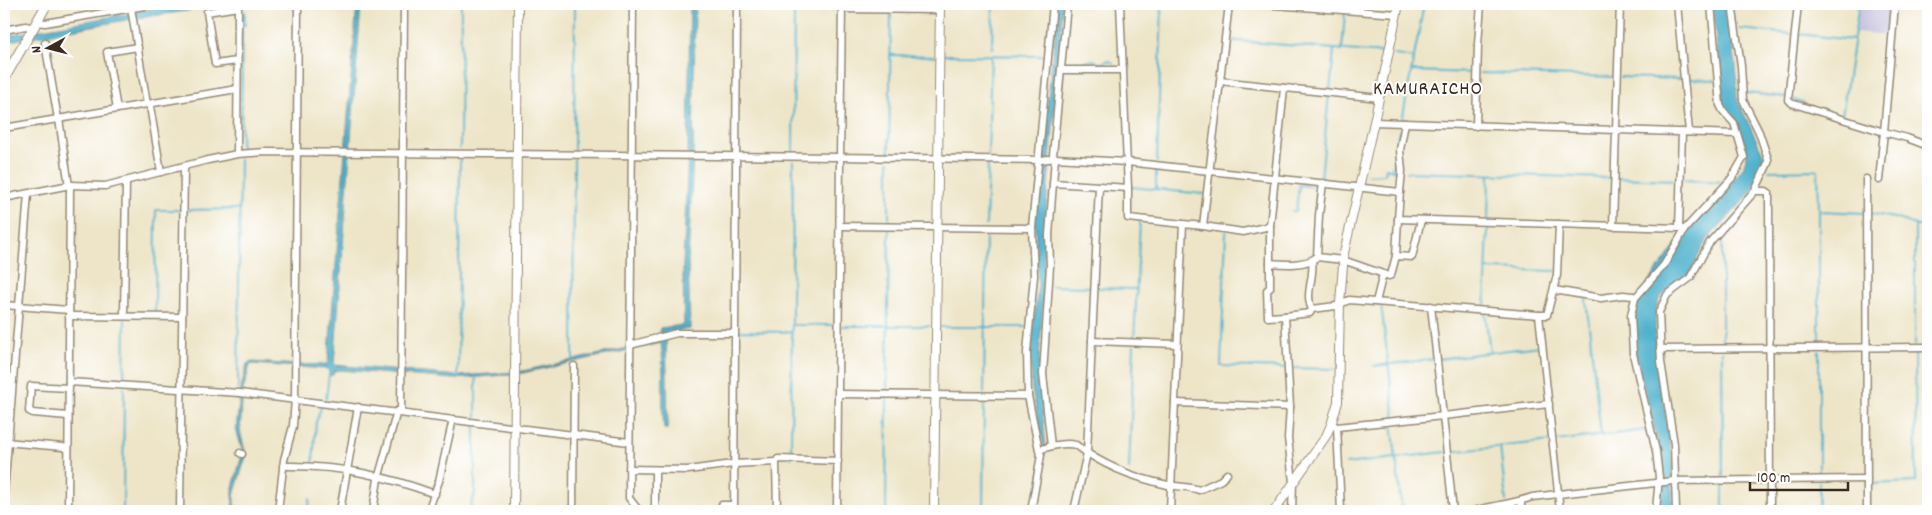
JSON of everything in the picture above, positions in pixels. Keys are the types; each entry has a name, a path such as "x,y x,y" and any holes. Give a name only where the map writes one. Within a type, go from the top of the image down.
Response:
{"main road":[{"path":"4,78 47,4"}],"street":[{"path":"4,30 156,4"},
{"path":"278,511 283,466 293,426 295,399 298,4"},
{"path":"373,511 380,477 399,412 401,373 404,4"},
{"path":"514,511 518,4"},
{"path":"633,4 629,498 639,511"},
{"path":"722,511 722,505 734,505 737,4"},
{"path":"1045,448 1028,396 1027,352 1034,276 1032,228 1054,4"},
{"path":"1031,511 1041,455 1045,448 1043,374 1048,316 1049,235 1053,184 1052,155 1067,4"},
{"path":"1120,4 1128,218 1242,232 1270,226"},
{"path":"1203,226 1229,4"},
{"path":"1262,4 1297,5 1396,14"},
{"path":"1341,511 1334,426 1339,389 1340,303 1343,260 1399,4"},
{"path":"1476,126 1481,4"},
{"path":"1613,226 1620,4"},
{"path":"1677,4 1686,132 1682,228"},
{"path":"1656,511 1660,482 1656,450 1633,360 1631,315 1635,298 1664,265 1682,228 1732,178 1744,157 1734,123 1720,105 1712,4"},
{"path":"1676,511 1674,444 1660,348 1659,312 1667,296 1690,278 1710,242 1755,191 1768,159 1759,132 1743,100 1732,4"},
{"path":"1798,4 1788,100 1791,103 1928,146"},
{"path":"1879,180 1895,4"},
{"path":"837,511 842,6 940,7 934,511"},
{"path":"236,154 238,7 207,12 215,64 237,61"},
{"path":"131,9 161,172"},
{"path":"45,43 70,185 68,511"},
{"path":"117,109 107,52 138,47"},
{"path":"1061,70 1123,70"},
{"path":"1220,81 1379,98"},
{"path":"1284,88 1270,226 1270,288 1267,290 1268,316 1285,316 1310,312 1312,309 1336,306 1349,300 1539,316 1547,315 1557,274 1559,224"},
{"path":"4,128 237,89"},
{"path":"1374,122 1737,134"},
{"path":"1270,263 1285,264 1314,259 1343,260 1391,275 1396,256 1402,171 1400,150 1405,124"},
{"path":"4,198 70,185 105,186 236,154 266,152 1039,160 1053,158 1127,162 1400,192"},
{"path":"180,511 184,166"},
{"path":"1866,179 1868,511"},
{"path":"124,316 126,181"},
{"path":"1312,309 1310,307 1309,292 1323,183"},
{"path":"1053,184 1128,188"},
{"path":"1074,511 1087,454 1099,186"},
{"path":"1755,191 1766,191 1769,193 1771,348 1770,511"},
{"path":"4,492 6,442 28,194"},
{"path":"1398,219 1682,228"},
{"path":"1396,256 1412,257 1421,220"},
{"path":"1170,511 1182,224"},
{"path":"840,226 1032,228"},
{"path":"1376,302 1383,274"},
{"path":"1554,290 1601,298 1623,295 1635,298"},
{"path":"4,305 70,313 182,317"},
{"path":"1430,306 1454,511"},
{"path":"1285,316 1290,407 1288,438 1293,482 1292,511"},
{"path":"1539,316 1560,511"},
{"path":"630,348 677,333 734,333"},
{"path":"1092,341 1177,344"},
{"path":"1660,348 1928,347"},
{"path":"573,511 574,366"},
{"path":"68,416 29,411 31,386 69,385 242,393 629,442"},
{"path":"838,394 1028,396"},
{"path":"1175,403 1290,407"},
{"path":"1274,511 1334,426 1548,404"},
{"path":"340,511 358,407"},
{"path":"428,511 435,494 454,419"},
{"path":"6,442 64,447 68,449"},
{"path":"1045,448 1070,444 1076,445 1087,454 1107,465 1171,486 1189,486 1199,490 1221,480 1227,474"},
{"path":"629,469 688,470 733,464 776,462 778,460 838,461"},
{"path":"776,462 777,511"},
{"path":"283,466 316,466 346,469 435,494"},
{"path":"655,470 655,511"},
{"path":"1474,511 1532,497 1660,482 1867,479"},
{"path":"1521,501 1521,511"}],"shaded area":[{"path":"1860,4 1893,4 1890,35 1856,32"}],"water":[{"path":"181,4 233,4 131,19 4,42 4,36"},
{"path":"357,4 361,4 334,365 458,376 518,372 660,341 660,328 684,325 683,267 688,153 690,4 695,4 693,153 688,261 690,329 666,332 668,429 664,429 661,343 518,374 454,379 340,370 334,371 333,375 329,376 329,370 327,369 253,364 250,365 243,390 240,431 246,456 234,495 235,511 233,511 233,487 243,452 236,429 241,389 247,364 252,362 299,365 328,364"},
{"path":"1058,4 1063,4 1044,234 1044,289 1039,360 1045,451 1032,390 1030,350 1038,287 1035,222 1044,154 1042,153"},
{"path":"1713,4 1727,4 1736,66 1737,99 1764,156 1763,168 1759,179 1744,201 1705,243 1688,276 1665,292 1659,300 1655,330 1673,464 1672,511 1660,511 1662,487 1659,448 1636,357 1634,313 1643,290 1680,239 1743,168 1747,155 1738,124 1724,110 1722,103"}],"waterway":[{"path":"110,9 112,4"},
{"path":"460,148 461,4"},
{"path":"574,149 575,4"},
{"path":"793,153 794,4"},
{"path":"992,48 993,4"},
{"path":"1157,162 1162,4"},
{"path":"1402,121 1424,4"},
{"path":"1842,116 1859,4"},
{"path":"241,151 242,25 245,25 245,11"},
{"path":"889,154 891,12"},
{"path":"1342,50 1345,13"},
{"path":"242,25 243,15"},
{"path":"1739,29 1792,34"},
{"path":"1798,34 1853,40"},
{"path":"1227,40 1383,53"},
{"path":"1330,90 1334,49"},
{"path":"890,55 934,56"},
{"path":"943,55 1045,56"},
{"path":"1395,55 1414,58"},
{"path":"988,155 991,56"},
{"path":"1083,62 1094,60 1100,64 1109,60 1113,63"},
{"path":"1411,71 1476,73"},
{"path":"1480,73 1614,77"},
{"path":"1620,77 1682,79"},
{"path":"1685,79 1715,80"},
{"path":"1746,93 1786,97"},
{"path":"1321,179 1329,94"},
{"path":"1792,99 1804,104"},
{"path":"1846,117 1882,127"},
{"path":"1886,129 1928,142"},
{"path":"1392,170 1399,131"},
{"path":"238,389 240,159"},
{"path":"573,361 574,159"},
{"path":"458,377 460,160"},
{"path":"791,458 793,161"},
{"path":"889,162 889,224"},
{"path":"986,225 988,162"},
{"path":"1368,175 1385,174 1386,168 1400,172"},
{"path":"1156,169 1156,189"},
{"path":"1769,171 1818,170 1819,211 1864,213"},
{"path":"1407,172 1612,178"},
{"path":"1488,220 1489,175"},
{"path":"1615,178 1678,180"},
{"path":"1683,180 1725,182"},
{"path":"1292,211 1296,211 1299,185 1317,187"},
{"path":"1131,187 1205,194"},
{"path":"187,210 239,209"},
{"path":"155,315 156,210 179,210"},
{"path":"1819,211 1819,346"},
{"path":"1869,213 1894,218 1928,229"},
{"path":"1722,347 1722,234 1739,220"},
{"path":"1134,341 1140,221"},
{"path":"1485,309 1488,224"},
{"path":"1915,225 1915,345"},
{"path":"887,392 889,229"},
{"path":"984,393 986,231"},
{"path":"1226,232 1221,366 1287,368"},
{"path":"1488,269 1556,271"},
{"path":"1052,286 1092,287"},
{"path":"1096,288 1136,289"},
{"path":"1586,299 1601,435"},
{"path":"1381,304 1395,419"},
{"path":"1485,312 1490,352"},
{"path":"124,382 125,319"},
{"path":"792,325 837,325"},
{"path":"842,326 930,326"},
{"path":"940,327 1026,327"},
{"path":"738,331 791,332"},
{"path":"1129,469 1134,345"},
{"path":"1438,359 1540,346"},
{"path":"1870,484 1916,482 1915,349"},
{"path":"1722,351 1723,478"},
{"path":"1819,351 1819,478"},
{"path":"1374,366 1434,359"},
{"path":"1291,368 1334,369"},
{"path":"326,399 329,374"},
{"path":"476,377 476,420"},
{"path":"123,511 124,388"},
{"path":"886,511 887,396"},
{"path":"983,511 984,398"},
{"path":"313,463 316,422 322,405"},
{"path":"1392,423 1402,511"},
{"path":"469,511 475,493 475,425"},
{"path":"1555,441 1647,430"},
{"path":"1449,452 1551,441"},
{"path":"1500,446 1506,501"},
{"path":"1038,487 1045,450"},
{"path":"1346,464 1445,452"},
{"path":"1091,459 1111,470"},
{"path":"1723,482 1723,511"},
{"path":"1819,482 1819,511"},
{"path":"308,511 310,499"}],"district":[{"name":"KAMURAICHO","path":"1428,87"}]}
